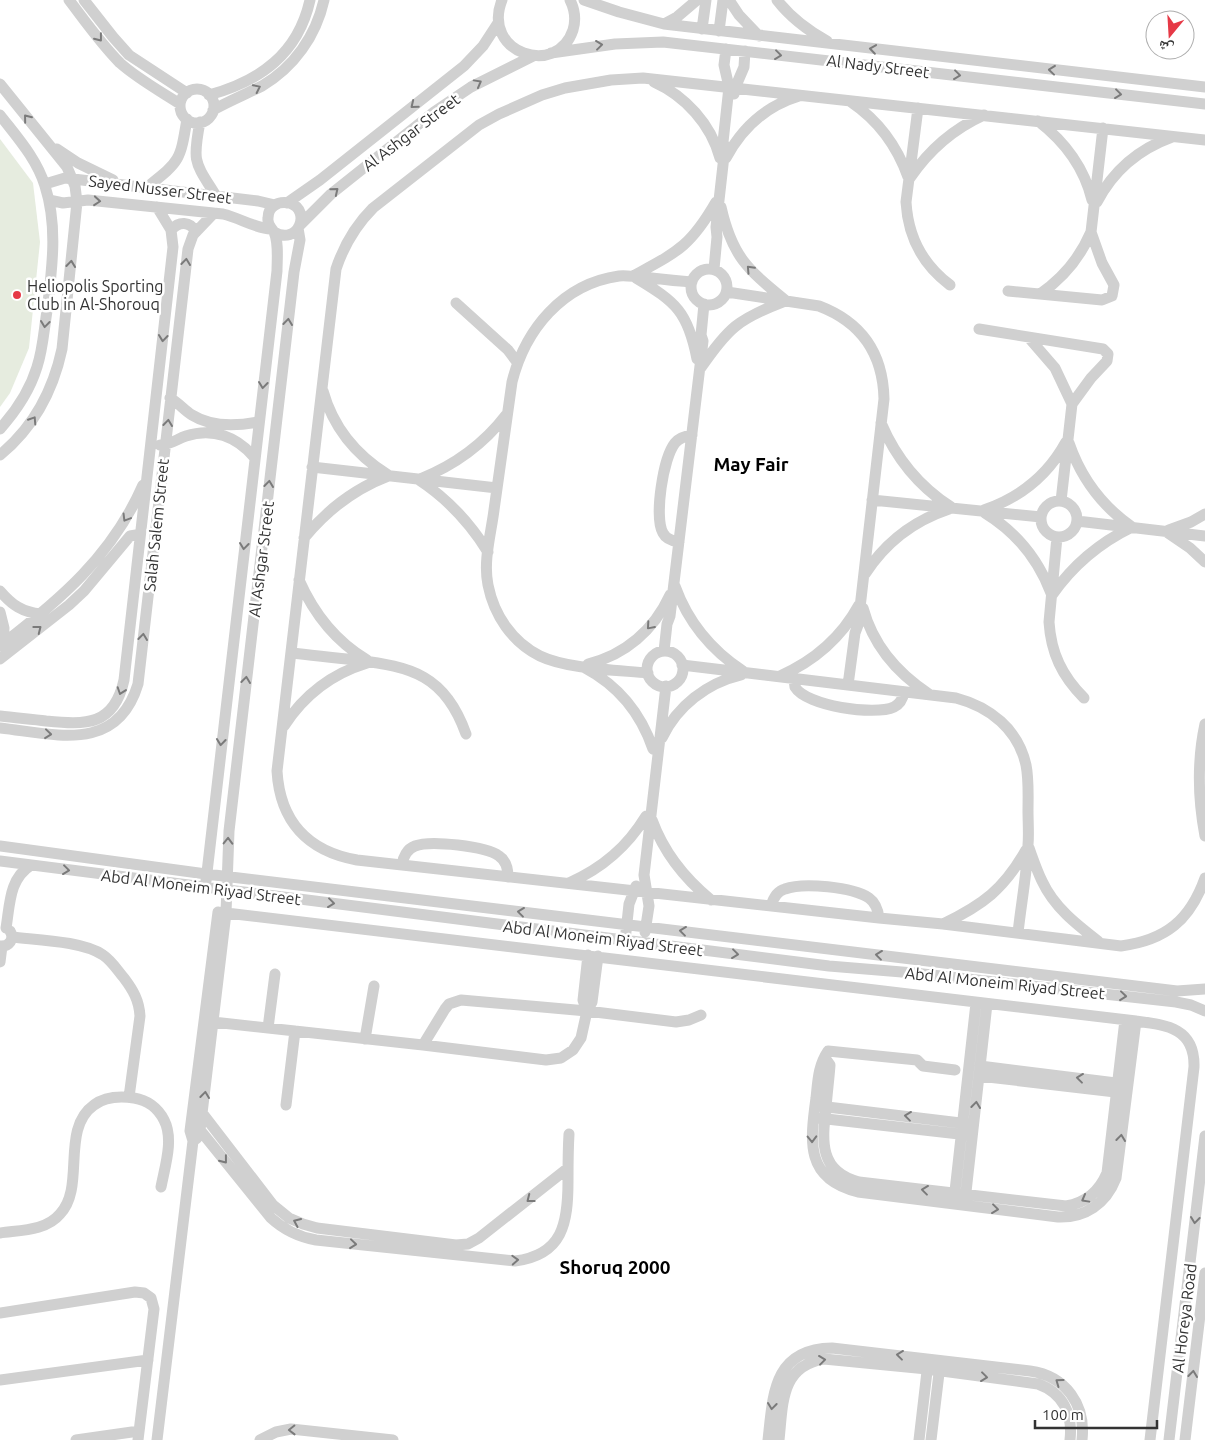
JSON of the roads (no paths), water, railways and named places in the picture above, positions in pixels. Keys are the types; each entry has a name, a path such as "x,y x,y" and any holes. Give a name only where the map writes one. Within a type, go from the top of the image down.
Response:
{"street":[{"path":"69,0 120,63 180,104"},
{"path":"84,0 129,55 187,93"},
{"path":"209,95 233,88 275,63 295,39 302,26 310,0"},
{"path":"213,110 261,86 288,66 316,26 324,0"},
{"path":"551,53 559,48 572,34 575,15 570,0"},
{"name":"Al Nady Street","path":"584,0 664,24 1205,87"},
{"path":"664,24 677,18 697,0"},
{"path":"702,29 706,0"},
{"path":"720,31 723,0"},
{"path":"729,0 739,16 759,36"},
{"path":"777,0 786,12 807,30 830,43"},
{"path":"500,3 498,23 504,39 524,54 533,56"},
{"name":"Al Ashgar Street","path":"281,204 320,180 464,66 483,46 498,23"},
{"name":"Al Nady Street","path":"551,53 599,45 647,42 745,51 1205,104"},
{"path":"726,49 725,73 732,88"},
{"path":"711,269 717,237 716,227 722,167 725,147 728,141 732,88 744,67 745,51"},
{"name":"Al Ashgar Street","path":"222,912 224,890 228,876 228,831 295,263 300,240 299,227 331,194 440,108 485,79 533,56 551,53"},
{"path":"904,70 910,62 906,53"},
{"path":"928,72 925,64 929,56"},
{"path":"643,78 668,90 690,106 714,140 722,167"},
{"path":"1205,140 643,78 611,80 565,88 542,95 479,125 373,208 354,230 340,255 336,269 321,386 277,771 282,803 289,818 311,842 325,851 340,857 402,865 1018,932 1121,946 1140,943 1158,936 1175,926 1188,912 1198,896 1205,878"},
{"path":"0,84 67,167 73,178 77,202 64,332 58,366 49,392 32,421 11,446 0,455"},
{"path":"187,119 200,122 208,118 214,104 209,95 196,89 187,93 180,104 181,110 187,119 182,152 186,166 216,196"},
{"path":"722,167 739,137 757,118 778,104 802,96"},
{"path":"850,101 870,116 887,135 900,156 909,180"},
{"path":"918,108 906,202 907,216 914,243 929,267 950,285"},
{"path":"0,115 27,150 45,184 52,218 53,250 42,345 37,368 26,392 12,415 0,429"},
{"path":"909,180 923,160 940,142 984,115"},
{"path":"1038,121 1058,138 1074,159 1086,182 1094,208"},
{"path":"146,188 186,166 194,152 200,122"},
{"path":"1040,294 1066,272 1081,253 1091,232 1103,128"},
{"path":"1094,208 1108,184 1126,163 1148,147 1174,136"},
{"path":"47,142 78,163 129,186"},
{"name":"Sayed Nusser Street","path":"45,184 65,178 73,178 281,204"},
{"path":"633,276 684,246 704,224 719,198"},
{"path":"719,198 725,227 740,259 756,276 787,301"},
{"name":"Sayed Nusser Street","path":"49,200 63,203 88,200 214,213 232,216 257,227 273,231"},
{"path":"281,204 292,204 299,210 301,215 299,227 295,232 287,236 273,231 268,222 268,214 281,204"},
{"name":"Salah Salem Street","path":"0,716 84,723 96,720 107,713 116,704 122,692 173,247 171,230 157,207"},
{"name":"Salah Salem Street","path":"0,728 70,736 96,733 119,719 128,709 134,697 138,684 188,249 190,240 214,213"},
{"path":"171,230 178,224 186,224 190,225 196,232"},
{"name":"Al Ashgar Street","path":"205,887 277,271 273,231"},
{"path":"1008,291 1102,300 1112,296 1114,286 1102,263 1091,232"},
{"path":"711,269 724,275 728,286 727,292 721,301 707,304 695,298 692,293 692,282 698,273 711,269"},
{"path":"648,673 567,665 540,656 526,648 505,626 494,605 487,583 488,552 512,382 517,362 535,328 550,311 574,292 597,282 621,275 692,282"},
{"path":"633,276 668,298 682,315 692,334 699,370"},
{"path":"727,292 819,306 832,311 849,322 864,336 872,349 882,375 884,399 861,601 855,633 851,685"},
{"path":"699,370 716,345 732,328 750,316 787,301"},
{"path":"456,303 508,350 517,362"},
{"path":"667,651 672,625 670,616 703,341 701,335 707,304"},
{"path":"979,329 1103,349 1107,352 1107,362 1087,382 1072,404 1061,501"},
{"path":"1030,338 1055,368 1072,404"},
{"path":"321,386 330,412 345,437 365,458 389,476"},
{"path":"170,398 190,414 210,423 239,425 258,422"},
{"path":"418,479 447,466 474,449 507,415"},
{"path":"880,422 893,448 909,471 929,491 952,508"},
{"path":"151,443 165,445 187,436 209,432 228,436 238,441 254,457"},
{"path":"679,542 669,540 662,532 660,513 662,487 667,461 674,444 682,437 692,435"},
{"path":"981,511 1008,500 1032,484 1053,463 1068,439"},
{"path":"1068,439 1078,465 1092,489 1111,510 1132,527"},
{"path":"312,467 497,488"},
{"path":"2,645 78,582 106,549 129,513 148,474"},
{"path":"304,538 322,518 342,501 365,486 389,476"},
{"path":"418,479 439,494 461,515 488,552"},
{"path":"872,500 1041,517"},
{"path":"1061,501 1073,508 1077,521 1070,533 1057,537 1045,530 1041,517 1048,505 1061,501"},
{"path":"864,576 881,553 901,533 926,518 952,508"},
{"path":"981,511 1004,526 1024,546 1040,569 1052,595"},
{"path":"1164,531 1191,522 1205,514"},
{"path":"247,517 265,520"},
{"path":"1077,521 1205,536"},
{"path":"1052,595 1068,574 1087,556 1109,540 1132,527"},
{"path":"1164,531 1190,548 1205,562"},
{"path":"0,659 84,591 130,536 136,535 140,539"},
{"path":"1057,537 1050,634 1056,658 1067,680 1084,698"},
{"path":"299,580 311,605 328,627 348,646 371,662"},
{"path":"582,666 609,657 640,637 663,609 674,584"},
{"path":"674,584 684,608 702,635 725,658 747,673"},
{"path":"0,591 16,607 41,614"},
{"path":"778,677 804,664 827,647 846,626 861,601"},
{"path":"861,601 870,630 886,655 906,677 931,695"},
{"path":"0,612 4,628 2,645"},
{"path":"667,651 678,657 682,665 682,675 679,680 663,686 651,680 647,668 650,658 658,652 667,651"},
{"path":"291,653 371,662 402,667 417,673 443,692 453,704 466,734"},
{"path":"282,728 299,705 320,686 344,671 371,662"},
{"path":"682,665 956,698 970,701 983,708 1006,726 1015,738 1021,751 1027,772 1028,846 1018,932"},
{"path":"582,666 606,681 626,700 656,747"},
{"path":"656,747 674,718 695,696 720,681 747,673"},
{"path":"794,678 795,688 804,697 832,706 847,708 891,708 899,704 904,692"},
{"path":"625,941 629,904 639,874 648,816 663,686"},
{"path":"1205,724 1199,771 1200,802 1205,836"},
{"path":"568,884 595,870 618,852 648,816"},
{"path":"643,943 648,913 644,875 648,816"},
{"path":"648,816 662,844 679,869 711,900"},
{"path":"402,865 408,851 416,845 464,846 500,856 507,865 508,877"},
{"name":"Abd Al Moneim Riyad Street","path":"0,846 206,874 1177,992 1205,989"},
{"path":"943,924 969,911 990,897 1007,879 1028,846"},
{"path":"1028,846 1042,883 1056,904 1098,942"},
{"path":"0,962 1,946 8,945 6,931 15,882 22,872 36,866 42,852"},
{"name":"Abd Al Moneim Riyad Street","path":"0,861 830,966 914,973 1176,1002 1191,1005 1205,1011"},
{"path":"770,906 774,897 786,888 818,886 850,891 870,898 877,907 879,918"},
{"path":"222,912 1164,1025 1178,1032 1190,1044 1195,1059 1150,1440"},
{"path":"222,912 213,1022 197,1114 272,1205 290,1218 317,1228 514,1261 532,1258 548,1249 559,1236 565,1220 568,1203 569,1134"},
{"path":"158,1440 193,1141 190,1134 195,1129 222,912"},
{"path":"6,931 79,945 94,950 108,958 128,984 136,997 140,1016 129,1097"},
{"path":"213,1022 554,1060 567,1054 577,1044 584,1032 587,1011 592,1002 593,956"},
{"path":"268,1028 275,974"},
{"path":"365,1038 374,986"},
{"path":"423,1044 449,1004 461,1000 587,1011 676,1022 689,1020 701,1015"},
{"path":"967,1129 980,1071 982,1004"},
{"path":"959,1199 982,1004"},
{"path":"955,1070 923,1066 917,1060 831,1050 826,1053 826,1058 830,1065 820,1112 811,1140 815,1158 825,1174 840,1186 858,1192 1058,1205 1074,1204 1088,1198 1100,1187 1107,1173 1122,1088 1130,1021"},
{"path":"286,1105 295,1031"},
{"path":"980,1071 1122,1088"},
{"path":"0,1233 40,1227 48,1224 64,1210 70,1197 78,1130 82,1118 102,1100 129,1097 144,1101 161,1114 167,1127 169,1142 161,1187"},
{"path":"820,1112 967,1129"},
{"path":"195,1129 277,1224 292,1232 316,1240 440,1248 474,1242 568,1168"},
{"name":"Al Horeya Road","path":"1170,1440 1205,1136"},
{"name":"Al Horeya Road","path":"1185,1440 1205,1273"},
{"path":"0,1313 135,1292 144,1293 151,1298 154,1305 139,1436 76,1440"},
{"path":"768,1440 777,1382 786,1368 806,1352 814,1349 832,1348 1045,1386 1057,1394 1066,1406 1070,1419 1070,1440"},
{"path":"779,1440 784,1398 788,1384 797,1371 809,1362 832,1359 928,1364"},
{"path":"0,1380 148,1360"},
{"path":"919,1440 928,1364"},
{"path":"931,1440 940,1366"},
{"path":"940,1366 1038,1372 1052,1377 1070,1391 1078,1404 1082,1419 1082,1440"},
{"path":"260,1440 276,1432 291,1429 392,1440"}],"place":[{"name":"Heliopolis Sporting Club in Al-Shorouq","path":"17,295"}],"district":[{"name":"May Fair","path":"751,464"},
{"name":"Shoruq 2000","path":"615,1267"}]}
